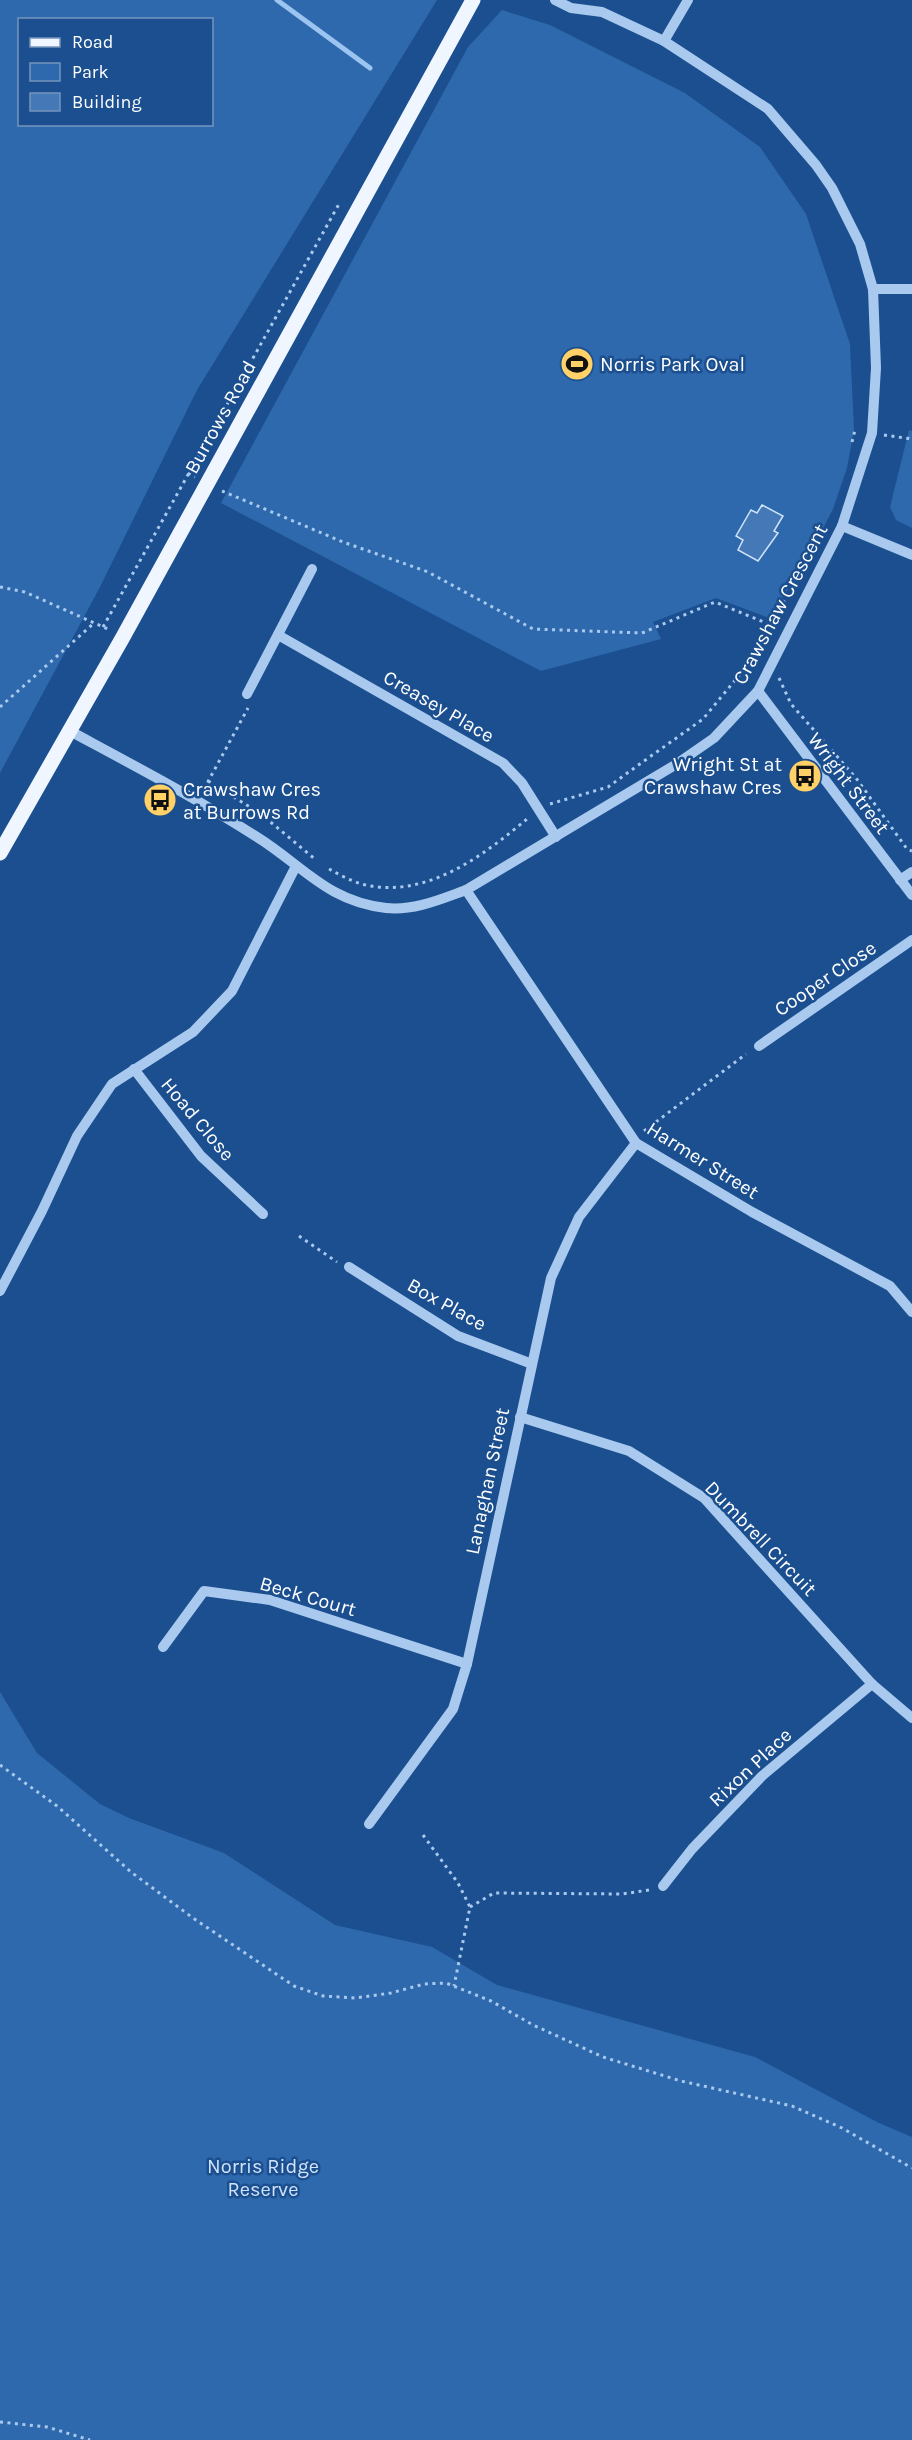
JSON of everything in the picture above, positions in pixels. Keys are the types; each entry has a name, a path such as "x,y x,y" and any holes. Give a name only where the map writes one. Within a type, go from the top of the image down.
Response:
{"main road":[{"name":"Burrows Road","path":"0,853 70,731 473,0"}],"street":[{"name":"Crawshaw Crescent","path":"70,731 197,801 258,838 314,881 338,894 388,908 430,903 466,890 675,765 714,738 758,691 766,669 786,639 842,526 872,433 876,368 873,289 860,244 841,206 816,165 768,109 664,41 602,12 571,8 555,0"},
{"path":"594,0 602,12"},
{"path":"664,41 688,0"},
{"path":"873,289 912,289"},
{"path":"842,526 912,555"},
{"path":"249,697 312,569"},
{"name":"Creasey Place","path":"278,635 503,763 522,783 556,837"},
{"name":"Wright Street","path":"758,691 912,895"},
{"path":"0,1291 42,1211 77,1136 111,1084 193,1032 232,991 296,866"},
{"path":"900,880 912,872"},
{"name":"Harmer Street","path":"466,890 636,1143 752,1212 890,1286 912,1312"},
{"name":"Cooper Close","path":"759,1046 912,940"},
{"name":"Hoad Close","path":"134,1070 201,1156 263,1214"},
{"name":"Lanaghan Street","path":"369,1824 453,1709 467,1664 551,1278 579,1217 636,1143"},
{"name":"Box Place","path":"345,1266 458,1336 532,1364"},
{"name":"Dumbrell Circuit","path":"520,1417 629,1451 704,1498 872,1684 912,1718"},
{"name":"Beck Court","path":"163,1647 204,1591 270,1600 467,1664"},
{"name":"Rixon Place","path":"663,1886 693,1849 762,1776 872,1684"}],"path":[{"path":"0,587 25,592 103,627 344,197"},
{"path":"851,449 855,430 912,440"},
{"path":"228,494 343,542 428,572 532,629 642,633 716,602 771,625"},
{"path":"326,868 371,886 398,887 433,880 485,854 549,804 608,787 703,719 751,661 814,546"},
{"path":"0,707 94,623"},
{"path":"751,661 781,680 791,704 856,778 907,849 912,851"},
{"path":"197,801 249,697"},
{"path":"208,781 261,814 317,861"},
{"path":"644,1131 746,1054"},
{"path":"299,1236 345,1266"},
{"path":"0,1766 57,1806 131,1872 193,1918 294,1986 322,1996 355,1998 391,1993 424,1984 446,1983 603,2056 681,2081 792,2106 842,2128 912,2168"},
{"path":"423,1835 458,1883 470,1907 454,1986"},
{"path":"470,1907 494,1893 622,1894 644,1892 663,1886"},
{"path":"0,2422 47,2427 90,2440"}],"green space":[{"path":"0,0 437,0 197,390 100,587 0,773"},
{"path":"502,10 550,25 685,93 760,147 806,214 850,344 854,430 847,468 833,509 804,565 769,618 716,598 653,622 661,639 541,671 221,503 468,47"},
{"path":"909,430 912,431 912,528 896,520 890,507"},
{"name":"Norris Ridge Reserve","path":"0,1692 37,1753 100,1804 129,1818 224,1853 335,1925 432,1947 497,1985 755,2057 879,2123 912,2137 912,2440 0,2440"}],"building":[{"path":"762,505 783,516 774,531 778,533 758,561 738,550 743,540 736,536 751,510 757,513"}],"waterway":[{"path":"277,0 370,68"}],"place":[{"name":"Norris Park Oval","path":"577,364"},
{"name":"Wright St at Crawshaw Cres","path":"805,776"},
{"name":"Crawshaw Cres at Burrows Rd","path":"160,800"}]}
